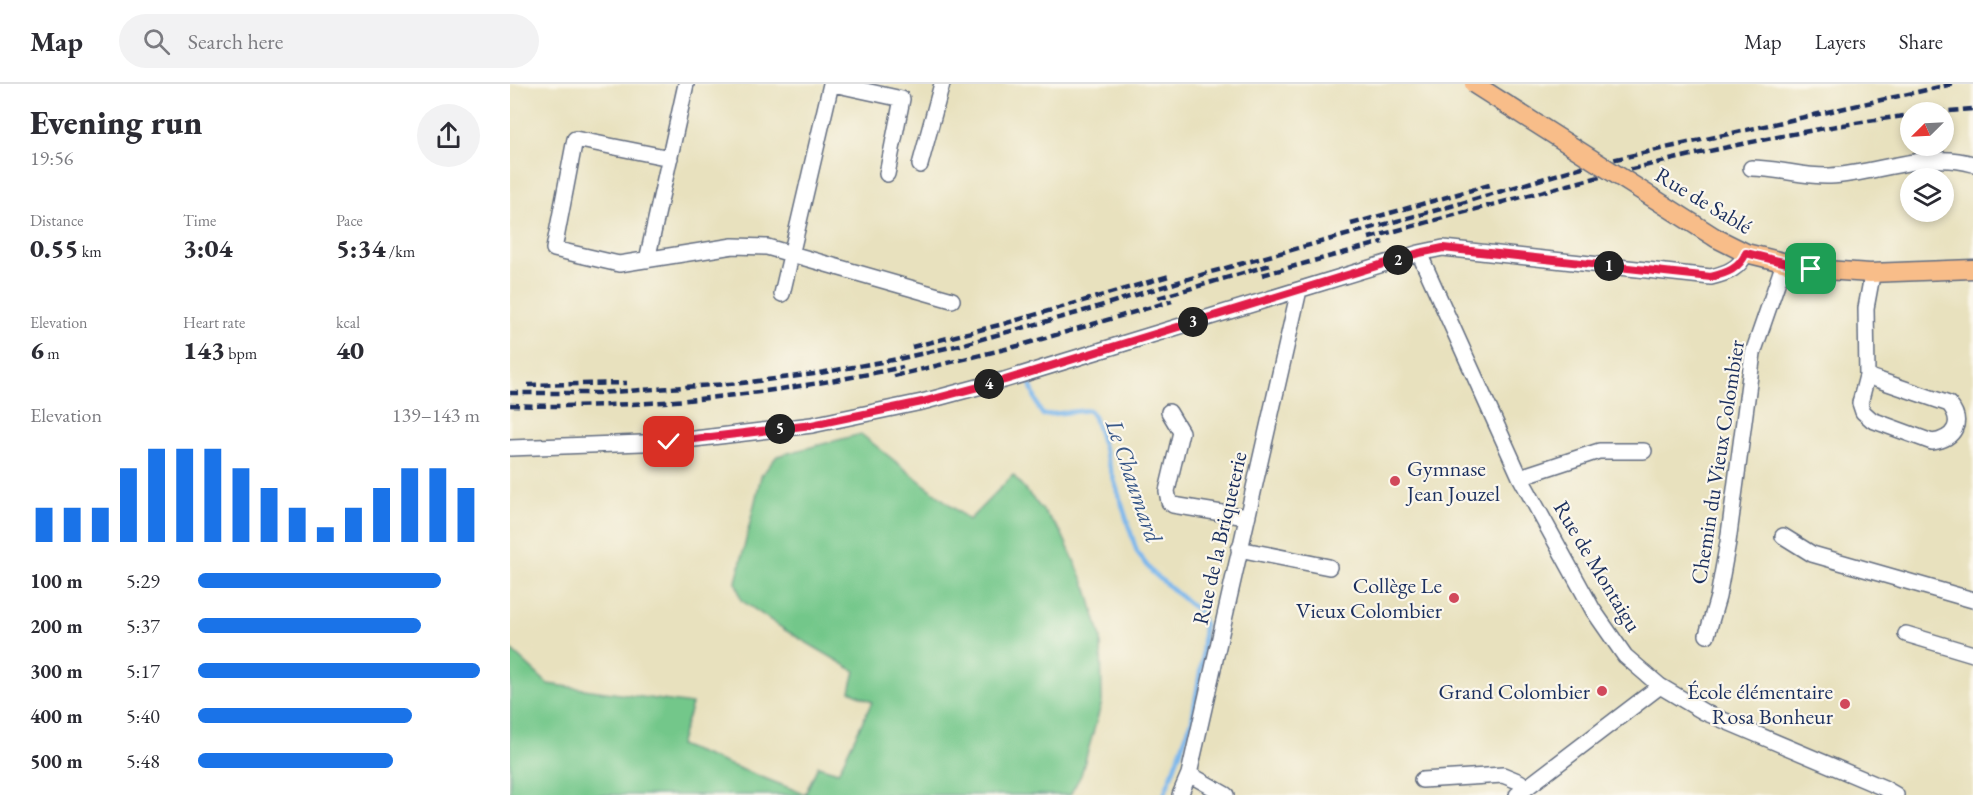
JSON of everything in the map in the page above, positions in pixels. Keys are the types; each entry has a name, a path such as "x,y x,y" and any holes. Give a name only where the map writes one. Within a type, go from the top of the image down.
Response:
{"main road":[{"name":"Rue de Sablé","path":"1474,84 1716,238 1746,253 1811,269 1870,273 1973,269"}],"street":[{"path":"647,260 686,84"},
{"path":"782,294 832,84 902,99 887,174"},
{"path":"920,165 942,84"},
{"path":"670,158 575,139 554,249 619,264 733,246 767,247 952,300"},
{"path":"1751,168 1829,176 1933,160 1952,159 1973,164"},
{"path":"510,448 669,442 812,425 922,402 1005,380 1419,253 1443,248 1711,277 1735,269 1742,262 1746,253"},
{"name":"Rue de Montaigu","path":"1419,253 1520,477 1593,610 1626,656 1660,686 1704,712 1896,795"},
{"name":"Chemin du Vieux Colombier","path":"1707,635 1718,597 1728,542 1754,353 1784,263"},
{"path":"1867,376 1949,404 1958,420 1955,429 1941,441 1932,442 1872,420 1863,412 1860,403 1867,376 1866,308 1871,281 1870,273"},
{"name":"Rue de la Briqueterie","path":"1180,795 1189,774 1299,290"},
{"path":"1169,412 1181,432 1167,491 1169,502 1173,505 1246,517"},
{"path":"1520,477 1599,451 1644,451"},
{"path":"1783,536 1812,554 1973,600"},
{"path":"1239,549 1329,567"},
{"path":"1906,634 1973,654"},
{"path":"1520,792 1660,686"},
{"path":"1189,774 1226,795"},
{"path":"1422,780 1503,775 1520,782 1520,792"}],"green space":[{"path":"861,434 969,520 1013,475 1061,532 1087,589 1101,638 1102,702 1081,775 1070,795 510,795 510,649 548,684 692,704 679,745 805,794 818,766 838,772 872,702 850,691 855,671 785,630 741,600 736,582 761,476 777,456"}],"waterway":[{"name":"Le Chaumard","path":"1029,381 1043,415 1089,410 1094,417 1137,552 1152,572 1199,612 1204,624 1202,661 1192,720 1164,795"}],"railway":[{"path":"510,393 598,393 742,383 814,374 898,359 960,345 1077,313 1211,272 1448,207 1589,165 1953,84"},
{"path":"1954,111 1973,109"},
{"path":"1369,238 1571,184 1706,152 1842,125 1900,117"},
{"path":"1351,224 1493,184"},
{"path":"1262,275 1383,242"},
{"path":"1158,298 1270,265"},
{"path":"912,347 1003,324 1169,276"},
{"path":"894,376 1018,346 1172,301"},
{"path":"510,405 609,405 708,398 806,385 903,367"},
{"path":"528,385 627,383"}],"place":[{"name":"Gymnase Jean Jouzel","path":"1395,481"},
{"name":"Collège Le Vieux Colombier","path":"1454,598"},
{"name":"Grand Colombier","path":"1602,691"},
{"name":"École élémentaire Rosa Bonheur","path":"1845,704"}],"route":[{"path":"669,442 812,425 922,402 1005,380 1034,369 1419,253 1443,248 1711,277 1735,269 1742,262 1746,253 1811,269"}]}
